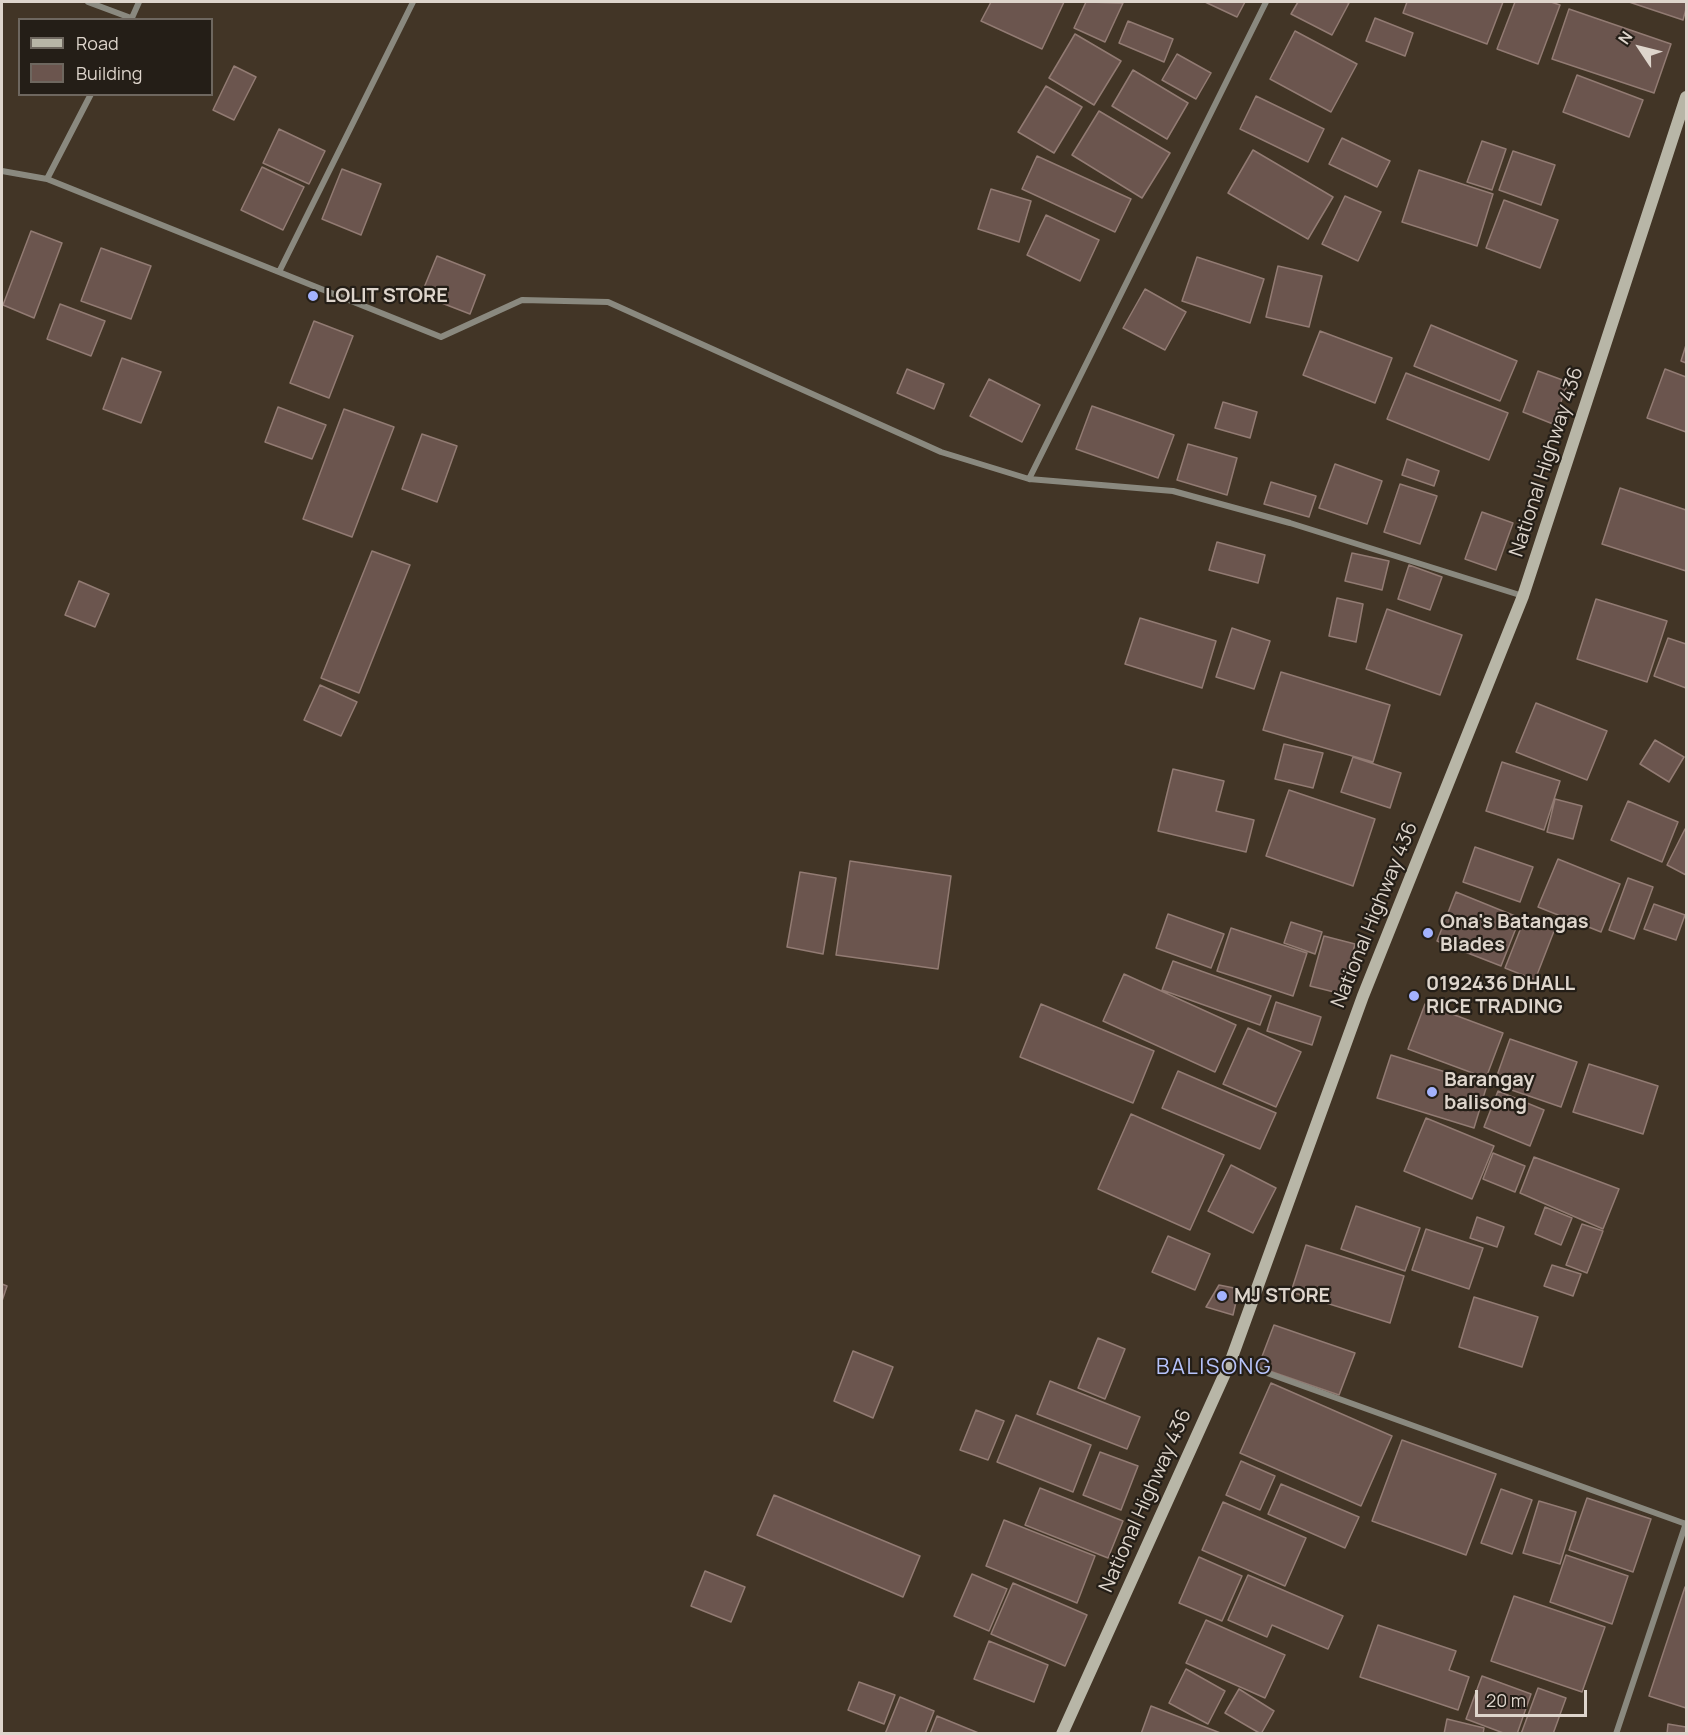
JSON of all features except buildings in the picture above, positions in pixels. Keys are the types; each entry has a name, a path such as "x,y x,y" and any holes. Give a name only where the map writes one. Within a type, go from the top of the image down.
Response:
{"main road":[{"name":"National Highway 436","path":"1062,1734 1231,1360 1363,996 1523,596 1686,97"}],"street":[{"path":"88,2 128,18"},
{"path":"131,18 139,2"},
{"path":"279,272 413,2"},
{"path":"1029,479 1266,2"},
{"path":"47,179 90,96"},
{"path":"2,171 47,179 441,337 522,300 608,302 941,452 1029,479 1173,491 1290,523 1523,596"},
{"path":"1231,1360 1686,1524 1616,1734"}],"place":[{"name":"LOLIT STORE","path":"313,296"},
{"name":"Ona's Batangas Blades","path":"1428,933"},
{"name":"0192436 DHALL RICE TRADING","path":"1414,996"},
{"name":"Barangay balisong","path":"1432,1092"},
{"name":"MJ STORE","path":"1222,1296"}],"district":[{"name":"BALISONG","path":"1214,1368"}]}
